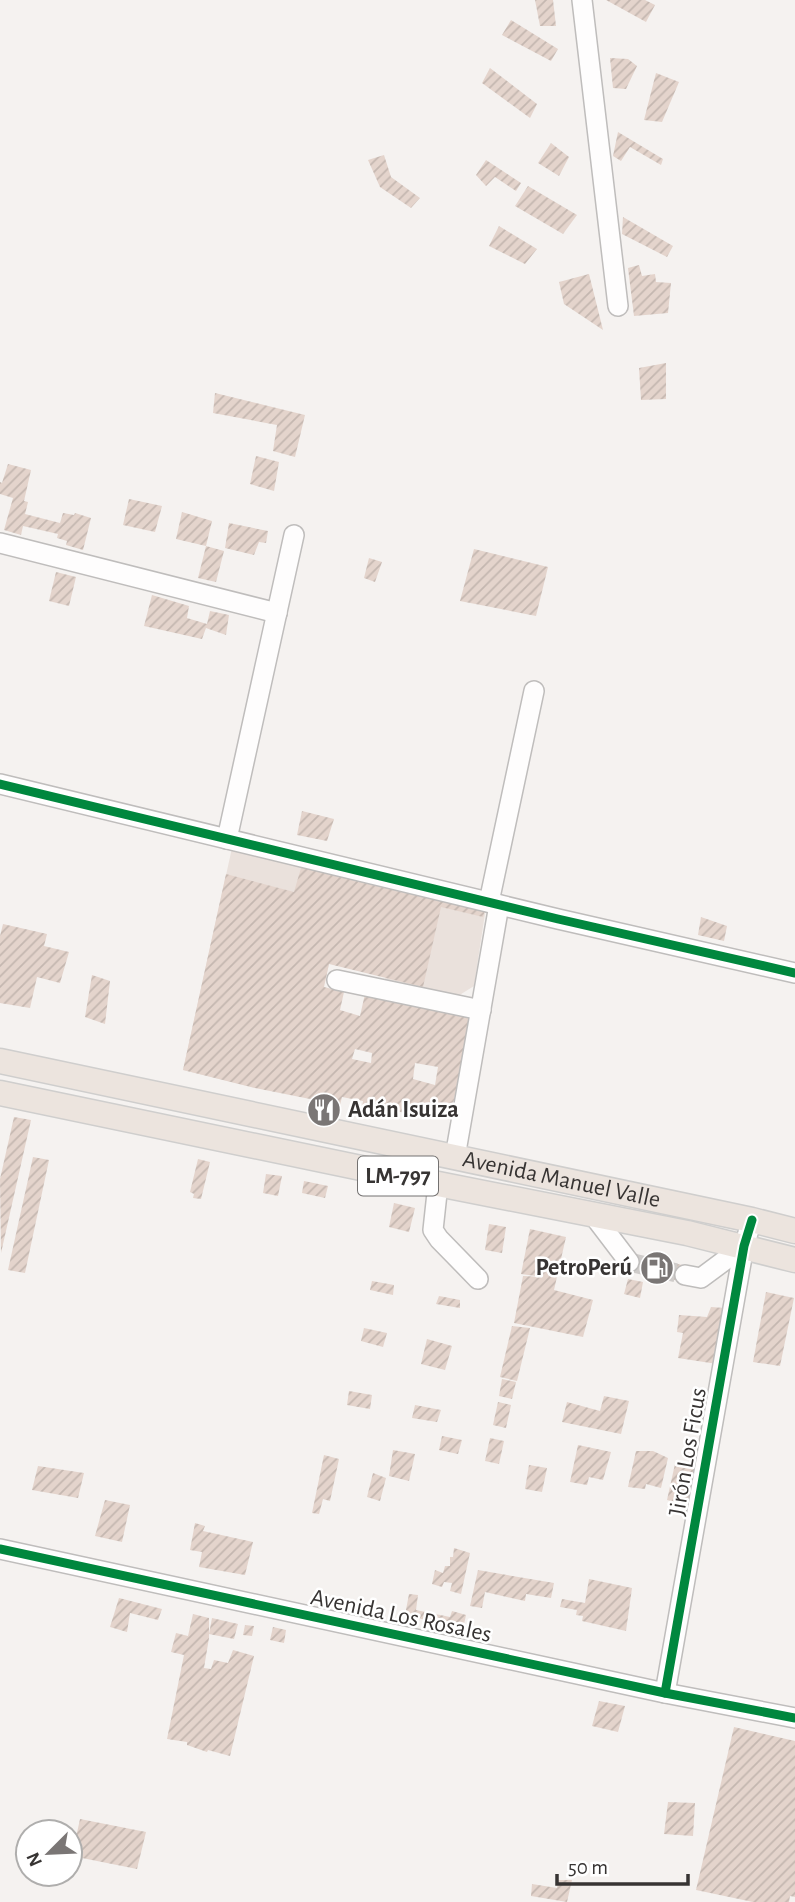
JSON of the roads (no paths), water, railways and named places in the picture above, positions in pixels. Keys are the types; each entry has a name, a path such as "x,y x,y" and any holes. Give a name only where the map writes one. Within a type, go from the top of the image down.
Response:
{"main road":[{"name":"Avenida Manuel Valle","path":"0,1061 795,1231"},
{"name":"Avenida Manuel Valle","path":"0,1093 744,1246 795,1260"}],"street":[{"path":"582,0 618,306"},
{"path":"227,839 294,535"},
{"path":"0,543 277,613"},
{"path":"455,1157 481,1010 494,904 534,691"},
{"path":"0,785 494,904 795,973"},
{"path":"337,980 481,1010"},
{"path":"438,1184 433,1230 478,1279"},
{"path":"594,1216 629,1262"},
{"name":"Jirón Los Ficus","path":"665,1693 744,1246 752,1220"},
{"path":"736,1291 693,1276 744,1246"},
{"name":"Avenida Los Rosales","path":"0,1549 665,1693 795,1718"}],"tunnel":[{"path":"629,1262 685,1275"}],"place":[{"name":"Adán Isuiza","path":"324,1110"},
{"name":"PetroPerú","path":"657,1268"}]}
